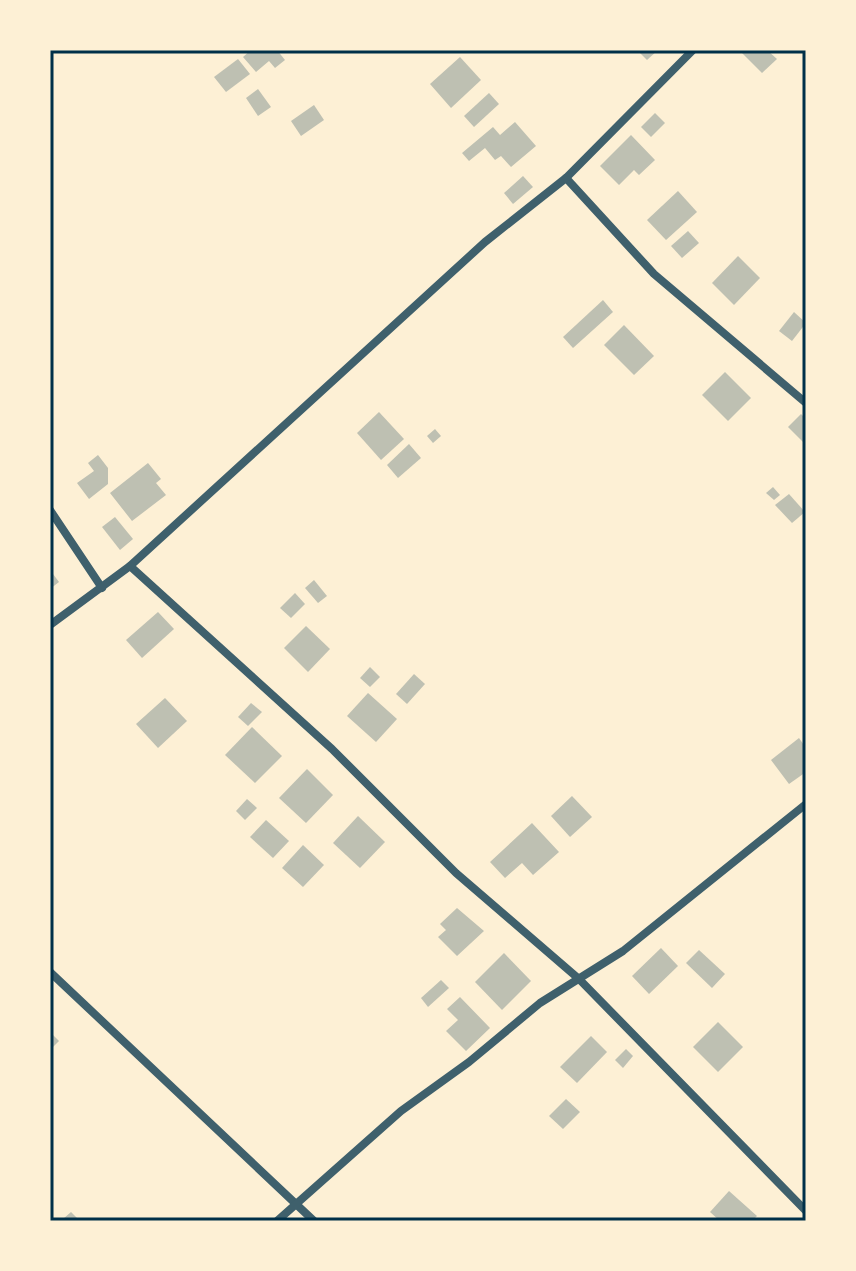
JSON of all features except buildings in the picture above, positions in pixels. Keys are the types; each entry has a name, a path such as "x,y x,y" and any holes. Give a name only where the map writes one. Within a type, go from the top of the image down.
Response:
{"street":[{"path":"50,625 130,566 485,242 566,178 693,50"},
{"path":"566,178 654,274 806,403"},
{"path":"50,510 102,588"},
{"path":"130,566 332,749 456,873 579,979 806,1211"},
{"path":"277,1221 401,1111 469,1062 540,1003 623,951 806,804"},
{"path":"50,972 314,1221"}]}
